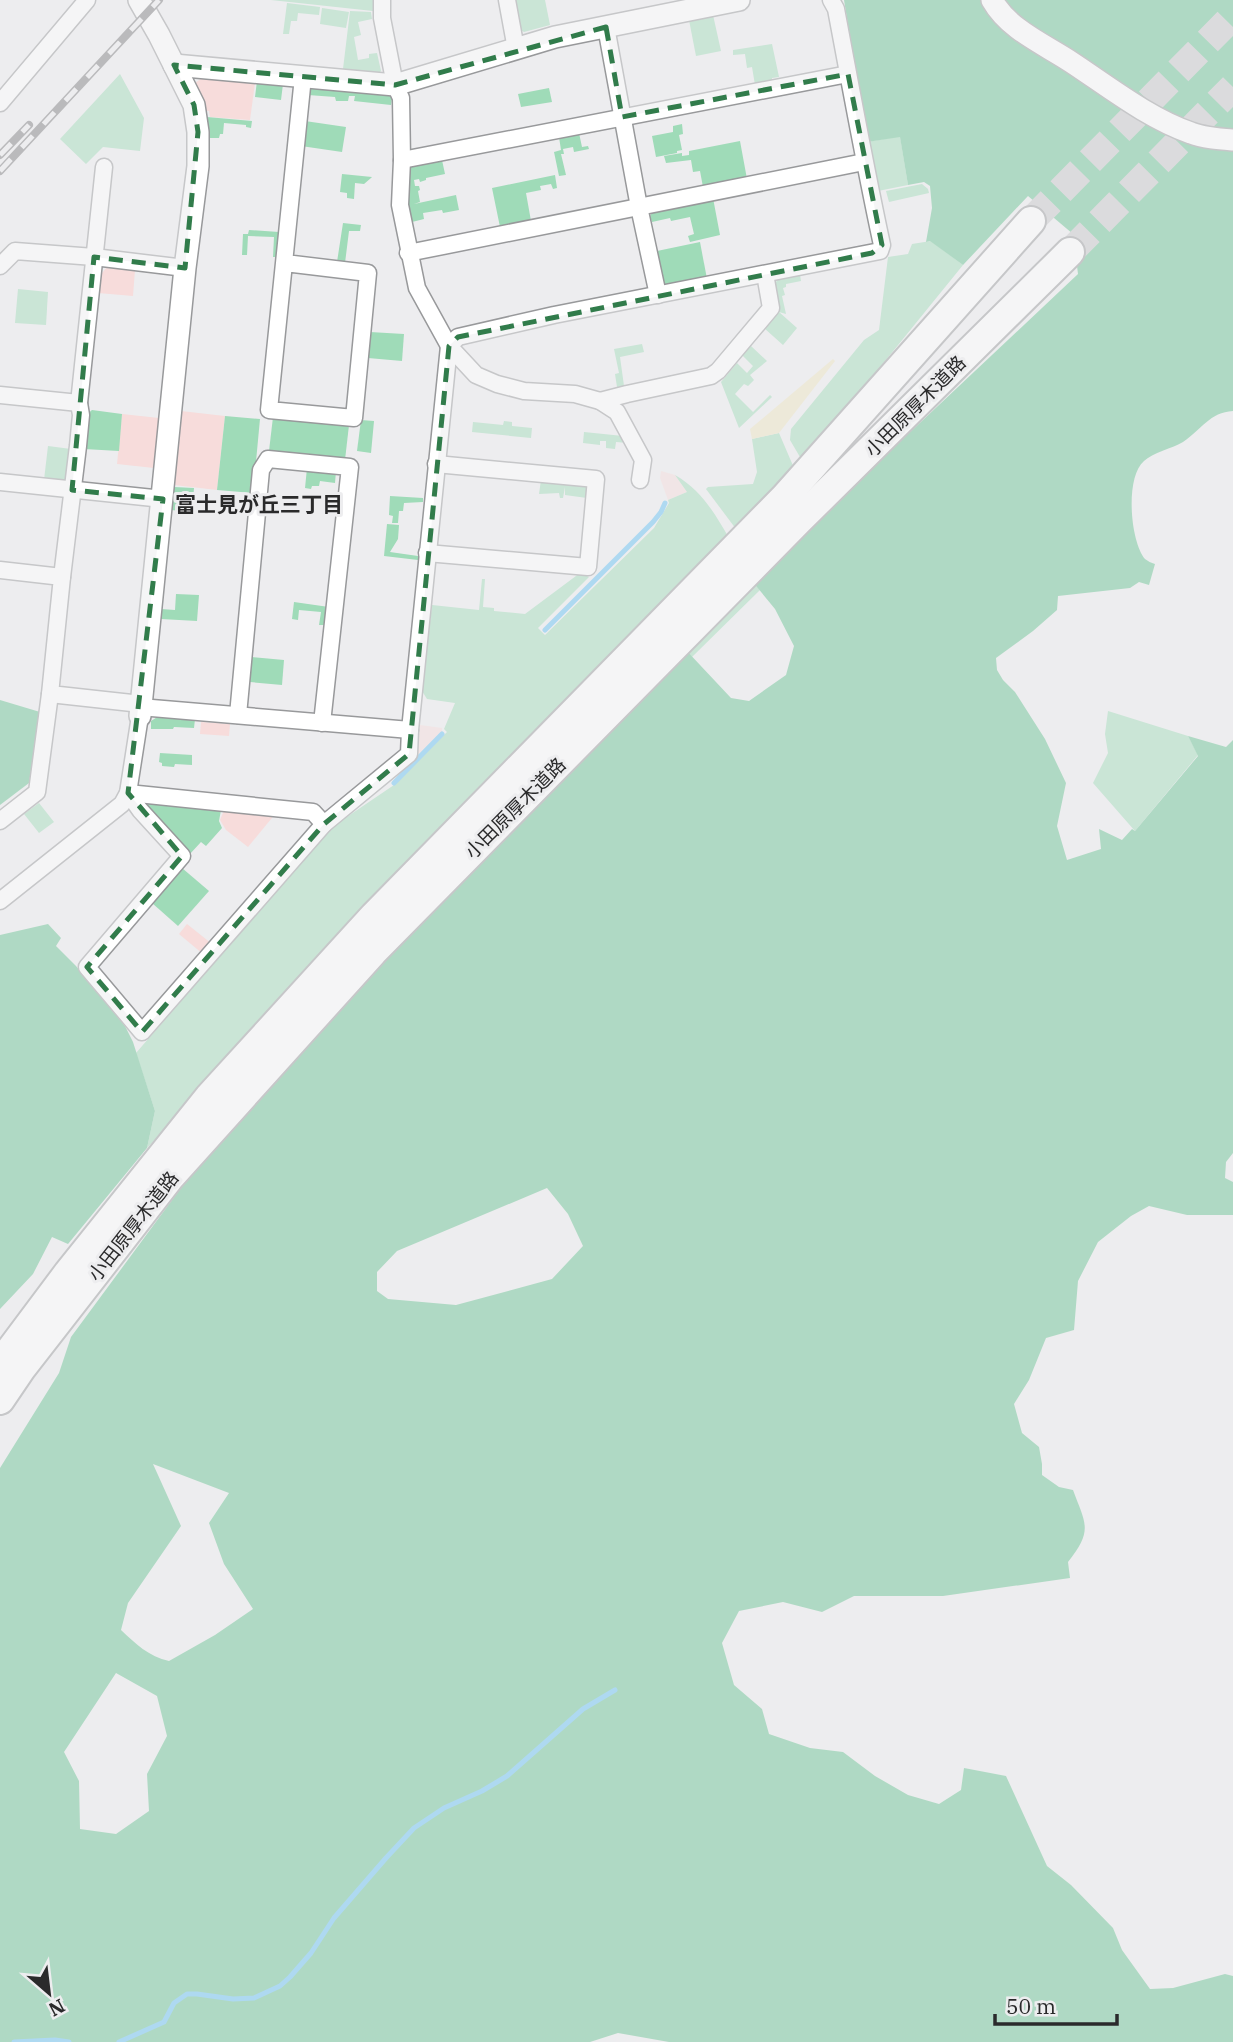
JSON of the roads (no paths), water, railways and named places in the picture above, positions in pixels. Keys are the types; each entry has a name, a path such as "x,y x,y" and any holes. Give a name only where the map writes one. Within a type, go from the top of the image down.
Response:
{"highway":[{"name":"小田原厚木道路","path":"0,1400 10,1367 68,1273 209,1097 374,916 785,497 1031,221"},
{"name":"小田原厚木道路","path":"10,1367 171,1176 373,952 799,520 1070,252"},
{"path":"0,1408 10,1367"}],"street":[{"path":"0,103 87,0"},
{"path":"0,901 122,804 128,793 140,709 198,166 198,132 194,105 139,0"},
{"path":"382,0 382,18 395,85 401,98 400,205 417,288 449,346 475,375 524,391 575,394 600,401 617,412 643,460 640,480"},
{"path":"507,0 516,49"},
{"path":"174,65 395,85 555,37 713,3 739,0"},
{"path":"128,793 182,856 87,967 142,1032 324,824 409,754 449,346 458,337 880,251 882,245 831,0"},
{"path":"992,0 1003,16 1036,41 1159,118 1191,133 1233,140"},
{"path":"606,27 658,295"},
{"path":"402,160 848,74"},
{"path":"285,262 368,273 354,418 269,410 303,77"},
{"path":"408,253 864,162"},
{"path":"0,821 37,792 81,415 79,403 104,167"},
{"path":"0,266 15,251 185,268"},
{"path":"600,401 711,376 718,371 771,308 765,274"},
{"path":"0,395 79,403"},
{"path":"238,715 261,470 268,459 350,467 322,723"},
{"path":"427,553 588,568 596,478 436,464"},
{"path":"0,482 163,499"},
{"path":"0,570 62,577"},
{"path":"50,694 140,709 410,730"},
{"path":"128,793 313,811 324,824"}],"waterway":[{"path":"545,630 653,522 665,503"},
{"path":"394,783 442,734"},
{"path":"119,2042 164,2022 174,2003 187,1994 233,1999 254,1998 280,1986 311,1953 334,1918 414,1828 444,1808 507,1776 583,1709 615,1690"},
{"path":"14,2042 69,2042"}],"tunnel":[{"path":"1031,221 1233,16"},
{"path":"1070,252 1233,87"}],"railway":[{"path":"0,171 159,0"},
{"path":"0,155 29,125"}],"district":[{"name":"富士見が丘三丁目","path":"259,504"}]}
